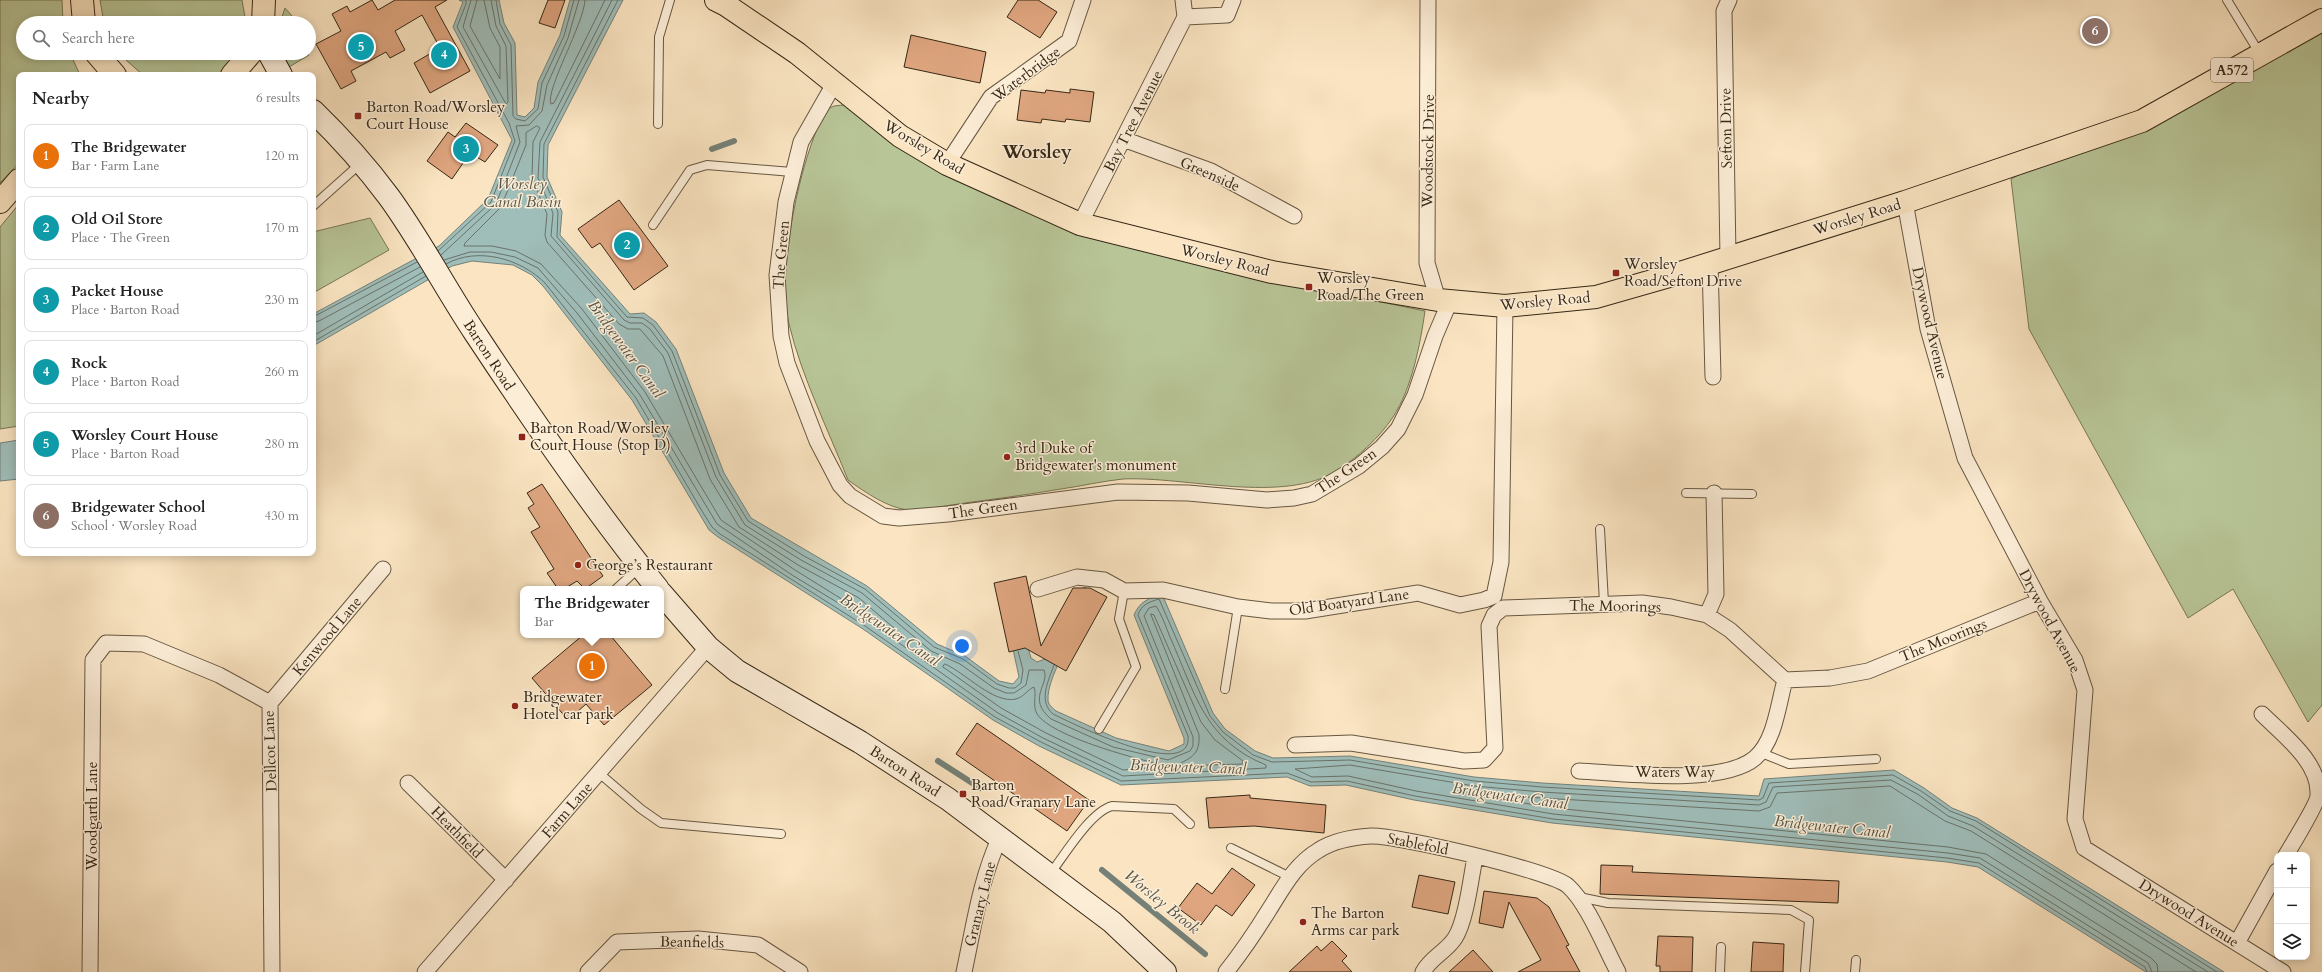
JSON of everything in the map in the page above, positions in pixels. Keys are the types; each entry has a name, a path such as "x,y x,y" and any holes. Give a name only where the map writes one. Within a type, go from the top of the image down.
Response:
{"main road":[{"path":"82,0 83,16"},
{"name":"Worsley Road","path":"723,2 797,53 900,136 947,164 1080,224 1272,272 1444,301 1505,306 1596,296 1719,260 1905,202 2142,121 2322,20"},
{"path":"102,60 112,72"},
{"path":"235,72 245,60"},
{"path":"273,60 279,72"},
{"name":"Barton Road","path":"316,116 362,163 390,198 423,249 445,288 541,432 656,586"},
{"path":"0,202 16,183"},
{"name":"Barton Road","path":"664,596 708,647 737,671 908,772 1000,837 1112,922 1165,972"}],"street":[{"name":"Waterbridge","path":"947,164 991,97 1069,41 1083,0"},
{"path":"1183,0 1185,17 1227,15 1233,0"},
{"name":"Woodstock Drive","path":"1428,0 1428,263 1444,301"},
{"name":"Sefton Drive","path":"1713,376 1719,260 1724,11 1729,0"},
{"name":"Bay Tree Avenue","path":"1080,224 1185,17"},
{"name":"The Green","path":"834,84 801,142 792,172 785,209 777,275 781,336 787,363 817,440 840,485 850,496 883,516 899,518 948,514 1118,492 1188,493 1267,500 1294,498 1312,494 1359,466 1382,447 1398,429 1415,395 1435,336 1444,301"},
{"name":"Greenside","path":"1123,139 1211,171 1294,216"},
{"name":"Drywood Avenue","path":"1905,202 1928,329 1965,458 2040,601 2075,660 2084,690 2075,819 2084,848 2283,972"},
{"name":"Old Boatyard Lane","path":"1124,591 1163,590 1238,608 1271,611 1305,611 1418,593 1460,605 1484,600 1494,596 1501,562 1505,306"},
{"path":"1707,615 1716,594 1714,493"},
{"name":"Kenwood Lane","path":"270,703 383,569"},
{"path":"1038,589 1077,576 1104,580 1124,591"},
{"name":"The Moorings","path":"1295,745 1351,743 1464,761 1484,760 1495,748 1489,626 1494,615 1503,608 1604,603 1642,603 1671,607 1707,615 1730,630 1785,680 1830,678 1868,671 2040,601"},
{"name":"Dellcot Lane","path":"93,660 106,643 144,644 219,675 270,703 272,972"},
{"name":"Farm Lane","path":"425,972 708,647"},
{"name":"Woodgarth Lane","path":"90,972 93,660"},
{"name":"Waters Way","path":"1579,771 1690,776 1728,772 1755,759 1770,738 1785,680"},
{"path":"2262,714 2295,747 2314,771 2319,796 2288,852"},
{"name":"Heathfield","path":"408,783 506,880"},
{"name":"Granary Lane","path":"964,972 981,890 988,865 1000,837"},
{"name":"Stablefold","path":"1226,972 1249,942 1290,877 1319,850 1356,837 1390,838 1475,856 1554,878 1568,885 1578,897 1618,972"},
{"path":"1423,972 1427,965 1451,943 1458,932 1475,856"},
{"path":"2237,943 2274,876"},
{"name":"Beanfields","path":"588,972 617,942 698,939 758,945 800,972"}],"lane":[{"path":"658,124 659,37 670,0"},
{"path":"2227,0 2261,54"},
{"path":"316,203 362,163"},
{"path":"653,225 690,170 707,165 792,172"},
{"path":"1686,493 1752,494"},
{"path":"1600,529 1604,603"},
{"path":"619,586 640,567"},
{"path":"1099,729 1136,667 1119,619 1124,591"},
{"path":"1225,689 1238,608"},
{"path":"1760,752 1789,764 1876,759"},
{"path":"599,773 641,810 661,822 780,834"},
{"path":"1050,874 1095,816 1106,808 1117,806 1174,809 1190,824"},
{"path":"1231,848 1290,877"},
{"path":"1578,897 1608,903 1791,910 1809,920 1805,972"},
{"path":"1720,972 1721,947"},
{"path":"1855,972 1856,960"}],"green space":[{"path":"0,0 62,0 63,16 16,16 16,60 73,60 79,72 16,72 16,166 0,183"},
{"path":"100,0 242,0 245,16 103,16"},
{"path":"285,8 292,16 282,16"},
{"path":"2322,16 2322,705 2308,722 2233,589 2188,618 2029,329 2011,179"},
{"path":"126,60 235,60 225,72 140,72"},
{"path":"286,60 301,60 289,67"},
{"path":"843,105 850,107 894,144 1211,267 1425,311 1421,338 1414,366 1400,406 1388,424 1375,439 1346,465 1316,480 1290,486 1234,486 1148,479 1123,479 910,510 894,507 878,499 848,480 816,403 794,344 786,302 788,246 799,185 807,156 816,131 826,110 834,106"},
{"path":"16,208 16,426 0,429 0,227"},
{"path":"370,218 389,250 316,291 316,231"}],"water":[{"path":"459,0 499,0 504,23 515,43 517,115 525,117 534,108 538,82 560,35 570,0 623,0 548,145 547,177 562,212 560,235 630,314 644,313 656,322 676,349 724,473 751,518 867,586 937,644 965,656 999,681 1013,684 1019,677 999,584 1028,648 1031,658 1037,662 1045,659 1084,587 1098,594 1059,662 1049,690 1049,704 1056,711 1116,738 1169,751 1184,744 1184,738 1134,615 1136,610 1145,601 1162,594 1213,713 1225,729 1255,751 1273,758 1350,756 1474,777 1542,783 1759,796 1764,779 1894,770 1924,788 1952,808 1977,818 2224,972 2146,972 1978,867 1947,862 1552,823 1414,800 1346,785 1310,786 1287,777 1121,785 1039,746 993,720 863,629 709,530 632,400 543,286 532,275 513,265 472,261 452,266 316,344 316,312 439,246 488,199 512,140 453,27 463,2"},
{"path":"16,440 16,479 0,481 0,443"}],"building":[{"path":"372,0 378,10 395,0 447,0 435,7 470,71 430,93 414,63 440,48 422,15 395,31 405,50 390,58 386,52 351,71 356,81 341,89 316,44 341,31 332,14 347,6 350,12"},
{"path":"548,0 565,0 555,28 539,23"},
{"path":"1018,0 1038,0 1057,12 1040,38 1007,17"},
{"path":"911,35 986,52 980,83 904,67"},
{"path":"1070,89 1094,92 1090,122 1066,119 1065,122 1042,119 1041,123 1017,120 1021,90 1045,93 1046,90 1070,93"},
{"path":"466,123 498,145 485,162 470,153 452,179 427,161 448,132 455,137"},
{"path":"619,200 668,266 634,290 600,243 592,248 578,229"},
{"path":"542,484 603,576 589,586 582,586 577,581 569,586 556,586 547,573 554,569 531,532 540,527 528,508 534,504 527,493"},
{"path":"1026,576 1041,646 1073,588 1090,588 1107,597 1066,671 1025,648 1009,652 994,583"},
{"path":"579,638 613,638 652,685 604,725 586,704 568,720 532,678"},
{"path":"977,723 1089,800 1067,831 956,754"},
{"path":"1250,795 1250,798 1326,805 1324,833 1254,826 1209,828 1206,798"},
{"path":"1601,865 1633,866 1632,872 1839,881 1838,903 1600,894"},
{"path":"1232,868 1255,885 1232,916 1216,905 1201,925 1178,908 1197,883 1212,894"},
{"path":"1419,875 1455,882 1448,914 1412,907"},
{"path":"1484,891 1537,898 1549,907 1569,945 1566,946 1580,972 1518,972 1541,960 1509,902 1503,928 1479,923"},
{"path":"1658,936 1693,937 1692,972 1660,972 1660,966 1656,966"},
{"path":"1332,941 1347,956 1342,961 1352,972 1289,972 1317,946 1321,951"},
{"path":"1753,942 1784,944 1783,972 1751,972"},
{"path":"1473,950 1493,972 1449,972"}],"waterway":[{"name":"Worsley Brook","path":"712,149 734,141"},
{"path":"938,761 980,788"},
{"name":"Worsley Brook","path":"1102,870 1205,954"}],"place":[{"name":"Bridgewater School","path":"2095,31"},
{"name":"Worsley Court House","path":"361,47"},
{"name":"Rock","path":"444,55"},
{"name":"Barton Road/Worsley Court House","path":"358,116"},
{"name":"Packet House","path":"466,149"},
{"name":"Old Oil Store","path":"627,245"},
{"name":"Worsley Road/Sefton Drive","path":"1616,273"},
{"name":"Worsley Road/The Green","path":"1309,287"},
{"name":"Barton Road/Worsley Court House (Stop D)","path":"522,437"},
{"name":"3rd Duke of Bridgewater's monument","path":"1007,457"},
{"name":"George’s Restaurant","path":"578,565"},
{"name":"The Bridgewater","path":"592,666"},
{"name":"Bridgewater Hotel car park","path":"515,706"},
{"name":"Barton Road/Granary Lane","path":"963,794"},
{"name":"The Barton Arms car park","path":"1303,922"}],"district":[{"name":"Worsley","path":"1037,152"}],"water label":[{"name":"Worsley Canal Basin","path":"522,193"},
{"name":"Bridgewater Canal","path":"626,349"},
{"name":"Bridgewater Canal","path":"890,630"},
{"name":"Bridgewater Canal","path":"1188,767"},
{"name":"Bridgewater Canal","path":"1510,796"},
{"name":"Bridgewater Canal","path":"1832,827"}]}
